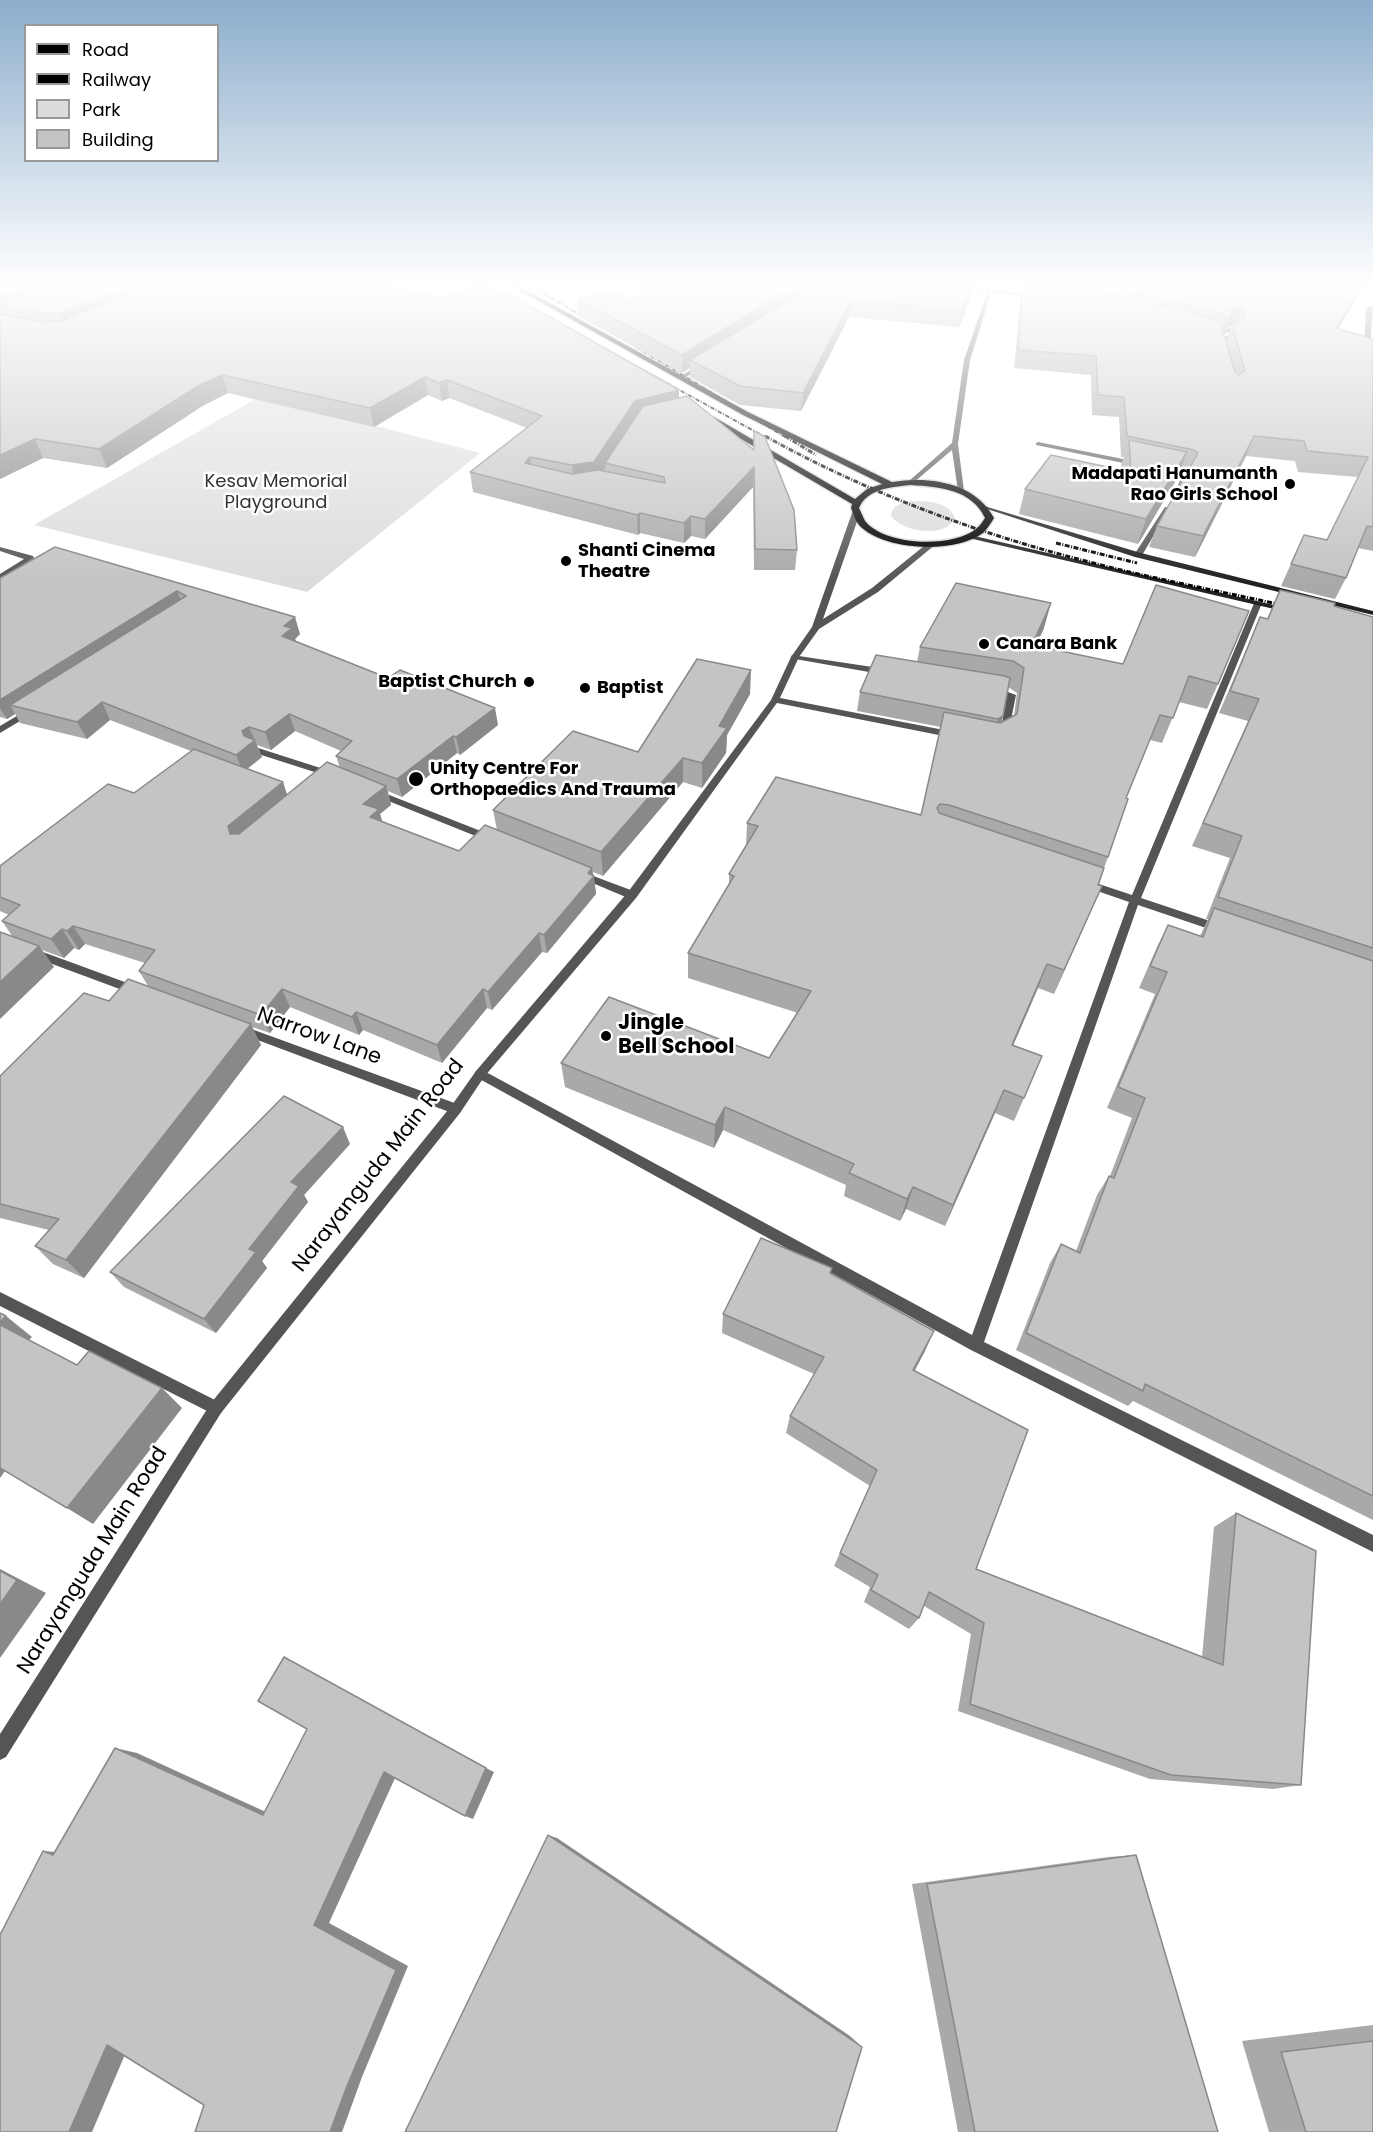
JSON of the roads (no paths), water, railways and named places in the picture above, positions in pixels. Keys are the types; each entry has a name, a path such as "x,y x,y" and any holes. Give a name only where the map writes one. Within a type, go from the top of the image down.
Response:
{"main road":[{"path":"691,383 830,458 890,484"},
{"path":"703,414 856,508 862,522 873,531 890,538 932,544 973,537 986,528 990,518 986,507"},
{"path":"856,508 863,495 890,484 911,482 938,484 961,491 986,507 1138,555 1373,613"},
{"path":"973,537 1293,612"}],"street":[{"path":"961,491 955,444 964,383"},
{"path":"911,482 955,444"},
{"path":"1038,444 1186,474 1175,495"},
{"path":"1138,555 1169,506"},
{"name":"Narayanguda Main Road","path":"0,1750 216,1408 456,1109 480,1074 632,895 775,700 795,657 816,627 856,508"},
{"name":"Narayanguda Main Road","path":"816,627 875,590 932,544"},
{"path":"0,549 30,558 0,577"},
{"path":"976,1345 1135,900 1258,603"},
{"path":"795,657 901,674"},
{"path":"980,687 1003,690 1012,695 1004,737 994,743"},
{"path":"775,700 960,737"},
{"path":"0,730 38,706"},
{"path":"255,750 341,778"},
{"path":"321,781 330,774"},
{"path":"362,787 503,843"},
{"path":"567,869 632,895"},
{"path":"1080,882 1237,935"},
{"path":"22,949 145,994"},
{"name":"Narrow Lane","path":"234,1027 456,1109"},
{"path":"480,1074 976,1345 1373,1544"},
{"path":"0,1299 216,1408"}],"railway":[{"path":"668,383 767,438"},
{"path":"697,383 787,438"},
{"path":"765,436 878,491 997,536 1104,566 1291,607"},
{"path":"785,436 816,455"},
{"path":"1056,543 1137,563"}],"place":[{"name":"Madapati Hanumanth Rao Girls School","path":"1290,484"},
{"name":"Shanti Cinema Theatre","path":"566,561"},
{"name":"Canara Bank","path":"984,644"},
{"name":"Baptist Church","path":"529,682"},
{"name":"Baptist","path":"585,688"},
{"name":"Unity Centre For Orthopaedics And Trauma","path":"416,779"},
{"name":"Jingle Bell School","path":"606,1036"}],"park label":[{"name":"Kesav Memorial Playground","path":"276,492"}]}
